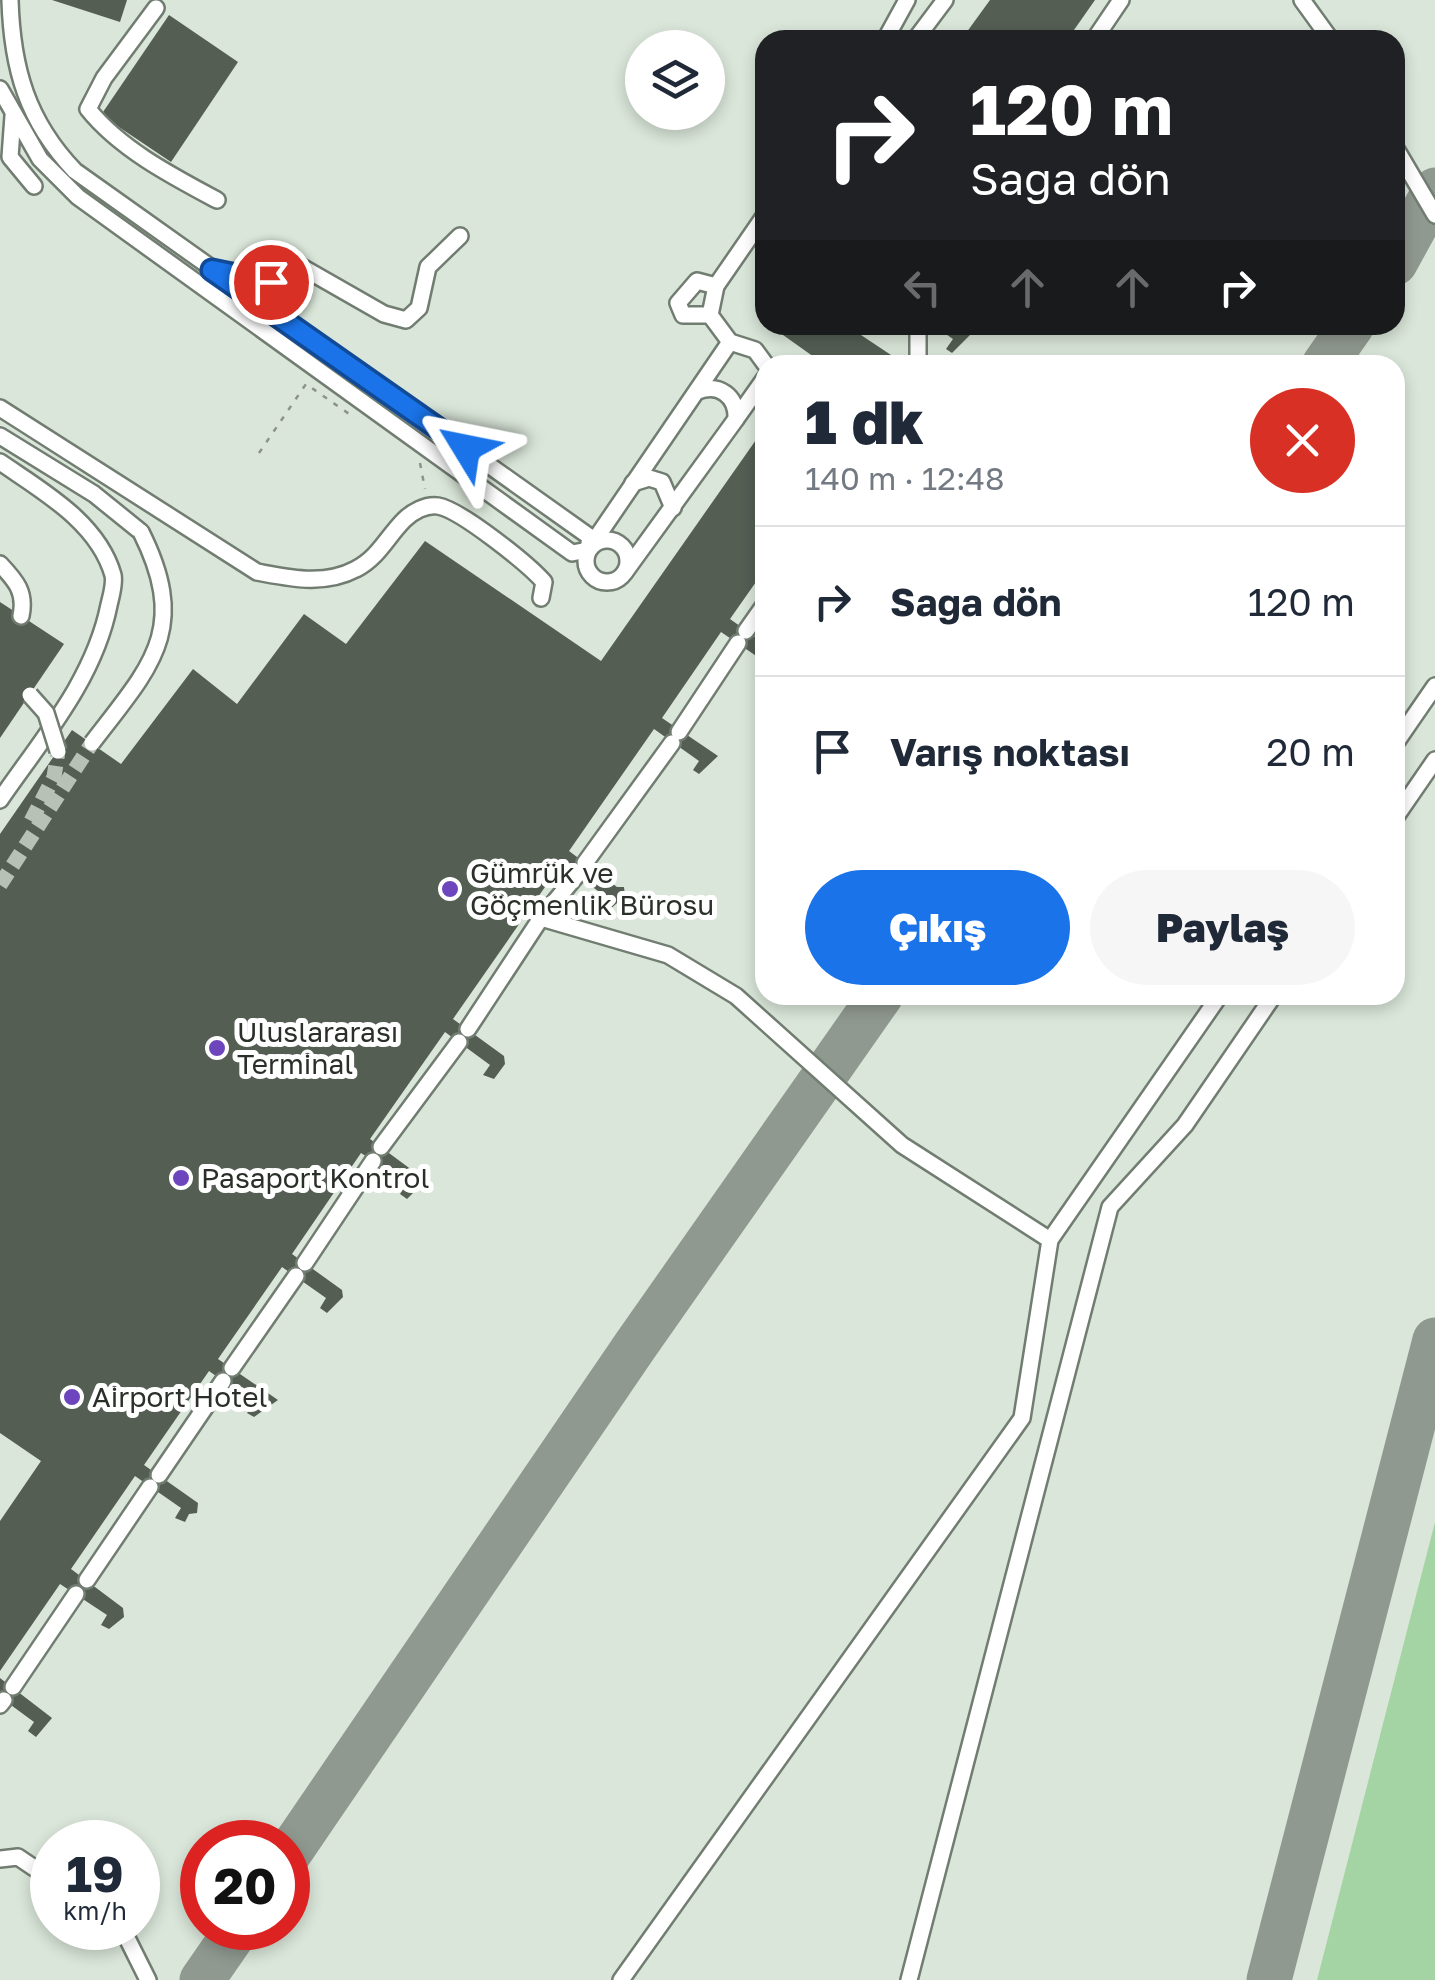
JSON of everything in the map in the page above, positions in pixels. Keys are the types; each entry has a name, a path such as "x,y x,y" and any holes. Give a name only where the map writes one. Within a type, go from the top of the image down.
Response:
{"lane":[{"path":"10,0 5,29 7,64 59,155 108,197 590,537 588,571 598,580 613,581 624,572 755,392"},
{"path":"893,30 907,0"},
{"path":"922,30 944,0"},
{"path":"1101,30 1121,0"},
{"path":"1302,0 1324,30"},
{"path":"156,8 104,78 88,109 100,125 166,172 217,200"},
{"path":"901,19 915,30"},
{"path":"0,89 40,159 78,197 572,553 588,550 598,541 618,542 626,552 624,572"},
{"path":"13,116 10,157 34,186"},
{"path":"1405,164 1435,215"},
{"path":"755,229 716,286 710,315 730,342 755,350 759,355"},
{"path":"212,270 271,282 293,262 384,314 406,320 419,308 428,267 460,236"},
{"path":"201,285 212,270"},
{"path":"710,315 683,315 678,303 697,281 716,286"},
{"path":"262,327 272,312"},
{"path":"588,550 730,342"},
{"path":"698,390 717,388 726,393 736,410 736,419"},
{"path":"0,408 258,572 304,581 356,569 387,544 403,521 428,507 439,506 524,559 544,582 541,598"},
{"path":"0,436 94,494 141,532 161,572 164,623 150,668 92,743"},
{"path":"0,462 63,504 97,544 114,578 103,633 86,674 0,800"},
{"path":"633,483 649,478 662,482 673,508"},
{"path":"0,564 17,582 24,600 21,616"},
{"path":"5,1697 541,918 676,737 755,618"},
{"path":"1405,730 1435,686"},
{"path":"30,695 46,713 58,752"},
{"path":"1405,804 1435,760"},
{"path":"541,918 668,955 736,996 902,1146 1050,1240"},
{"path":"621,1980 1022,1418 1050,1240 1213,1005"},
{"path":"909,1980 1110,1206 1185,1125 1267,1005"},
{"path":"0,1859 18,1857 30,1865"},
{"path":"133,1950 148,1980"}],"path":[{"path":"259,454 306,384 355,418"},
{"path":"420,463 428,507"}],"green space":[{"path":"1435,1522 1435,1980 1317,1980"}],"building":[{"path":"52,0 127,0 120,22"},
{"path":"990,0 1095,0 1074,30 968,30"},
{"path":"169,15 238,62 171,162 101,115"},
{"path":"783,335 861,335 891,355 811,355"},
{"path":"947,335 970,335 952,353 946,349 953,339"},
{"name":"Uluslararası Terminal","path":"755,441 755,583 730,619 755,637 755,655 721,632 662,718 718,756 699,774 693,770 699,761 654,729 569,851 617,887 624,887 625,896 608,911 602,907 609,899 561,864 453,1019 504,1056 505,1064 494,1079 483,1075 490,1065 445,1032 370,1139 420,1176 422,1184 407,1199 400,1194 407,1183 361,1153 292,1254 342,1290 343,1297 327,1313 320,1308 326,1298 282,1267 218,1359 278,1400 254,1417 247,1413 254,1403 209,1371 144,1465 198,1503 197,1513 189,1514 185,1522 175,1518 181,1508 135,1476 71,1569 123,1608 124,1617 109,1629 101,1625 107,1615 60,1584 0,1671 0,1521 41,1461 0,1433 0,834 72,730 121,764 193,669 237,704 304,614 346,644 425,541 601,661"},
{"path":"0,602 64,644 0,738"},
{"path":"0,1678 52,1718 36,1737 28,1731 34,1722 0,1697"}],"taxiway":[{"path":"1405,245 1435,190"},
{"path":"1331,355 1345,335"},
{"path":"310,1823 635,1346 874,1005"},
{"path":"1269,1980 1435,1340"},
{"path":"202,1980 223,1950"}],"tunnel":[{"path":"0,885 92,743"},
{"path":"31,821 54,777 58,751"}],"place":[{"name":"Gümrük ve Göçmenlik Bürosu","path":"450,889"},
{"name":"Uluslararası Terminal","path":"217,1048"},
{"name":"Pasaport Kontrol","path":"181,1178"},
{"name":"Airport Hotel","path":"72,1397"}],"route":[{"path":"271,282 212,270 466,448"}]}
